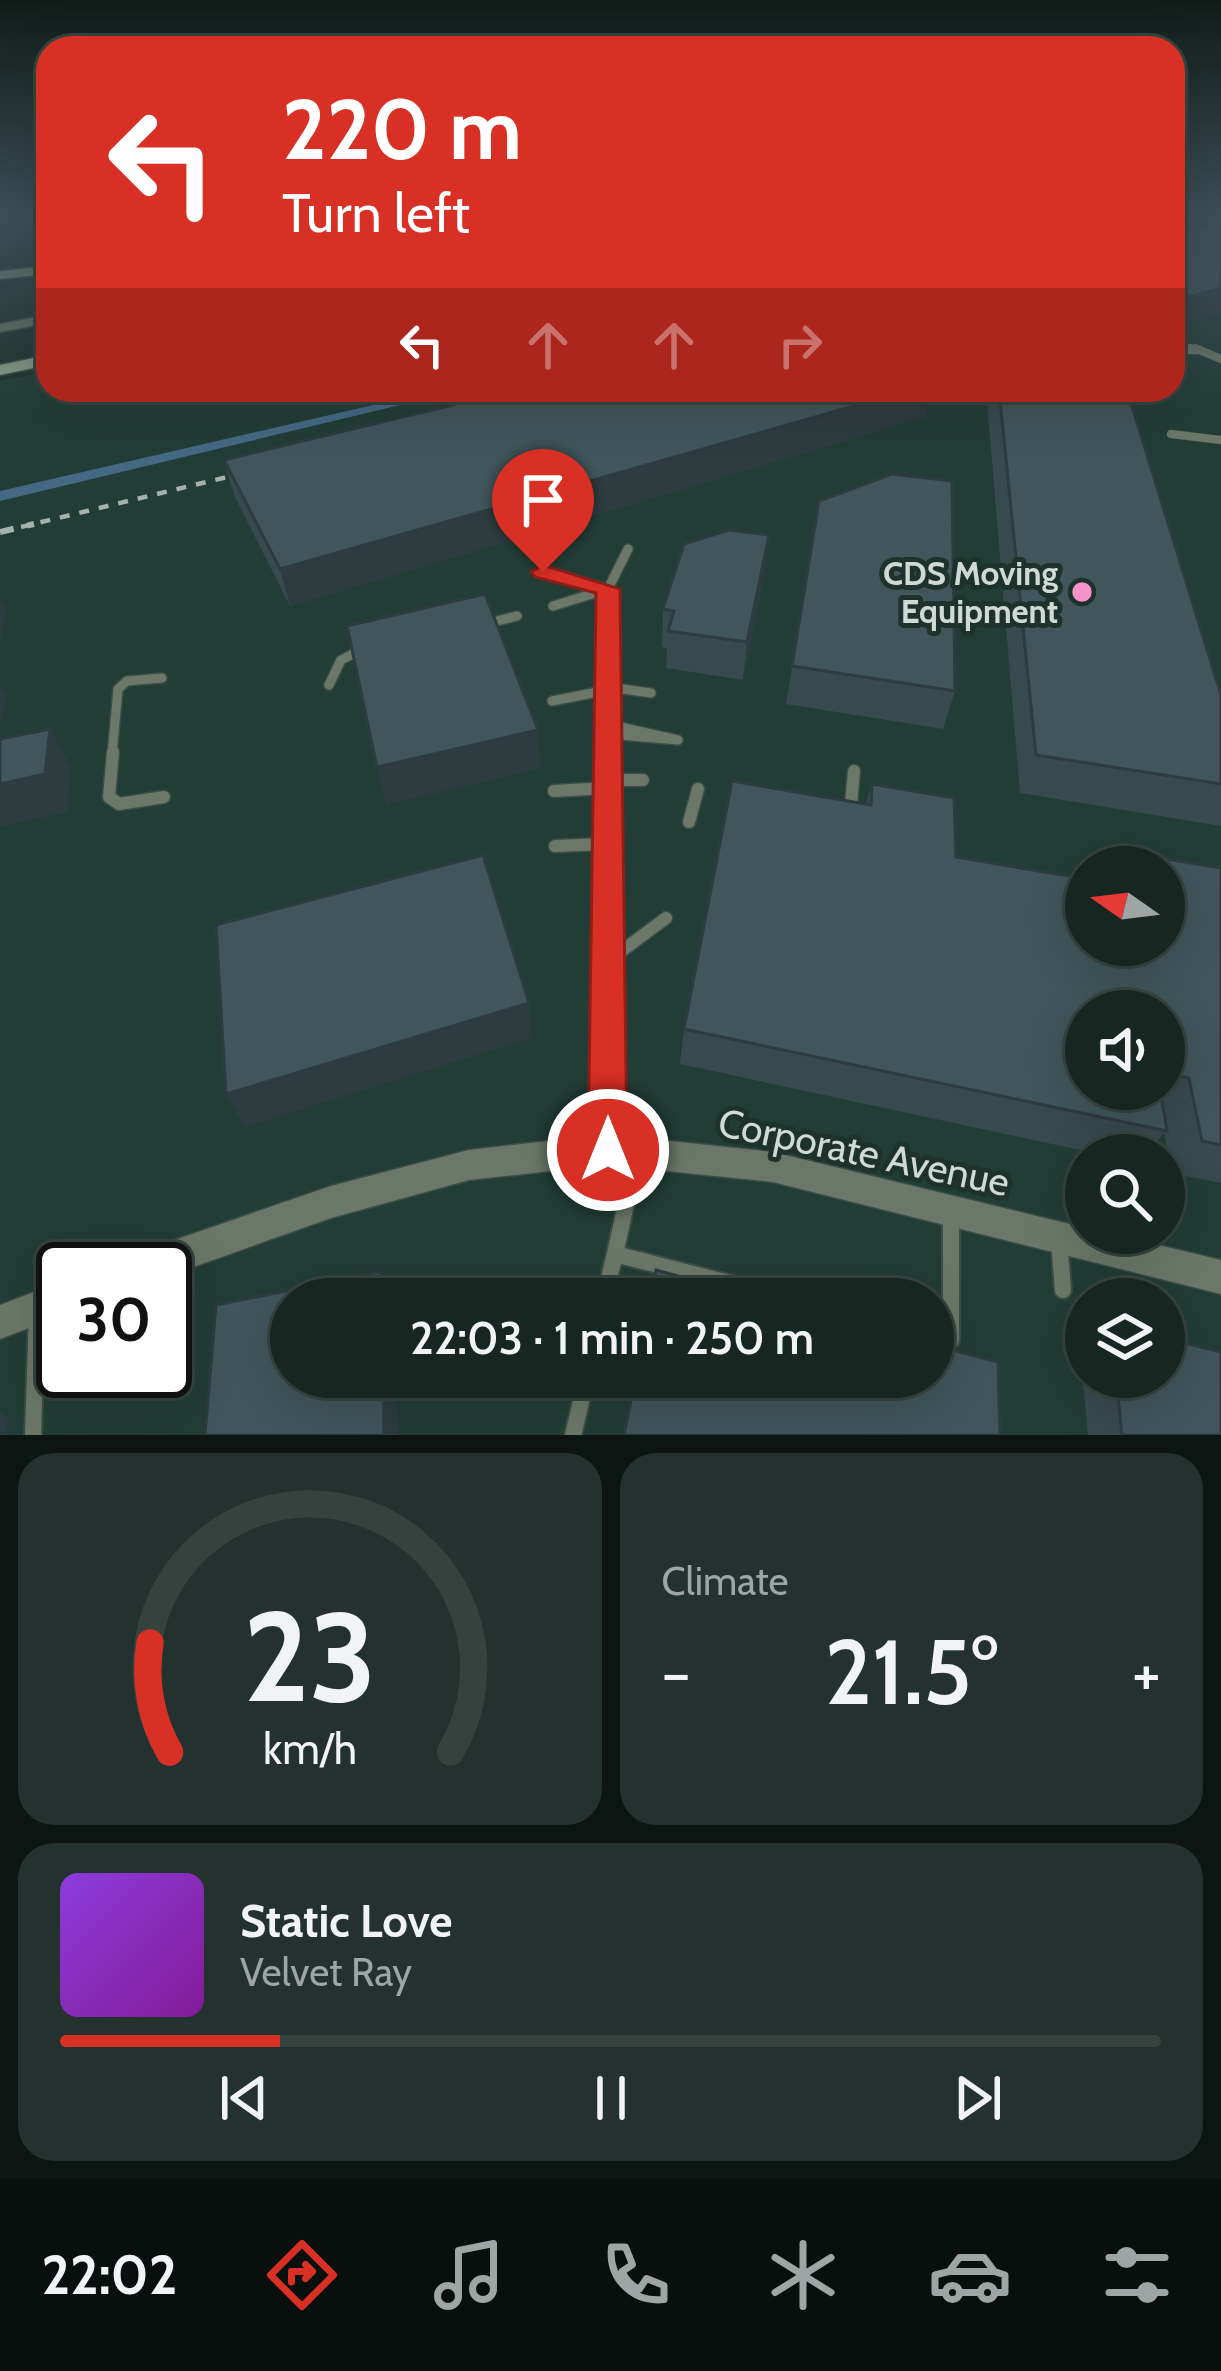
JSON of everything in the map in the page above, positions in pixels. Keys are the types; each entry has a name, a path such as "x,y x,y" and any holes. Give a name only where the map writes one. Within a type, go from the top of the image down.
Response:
{"street":[{"path":"0,328 36,321"},
{"path":"0,370 36,362"},
{"path":"608,589 608,962 622,1151"},
{"name":"Corporate Avenue","path":"192,1251 332,1202 469,1165 622,1151 772,1167 1221,1276"},
{"path":"0,1322 36,1308"}],"lane":[{"path":"1185,349 1193,347 1221,359"},
{"path":"1171,434 1221,440"},
{"path":"554,606 608,589 628,549"},
{"path":"543,572 608,589"},
{"path":"478,626 517,616"},
{"path":"329,685 341,660 383,646"},
{"path":"162,678 128,681 118,689 109,797 118,803 164,796"},
{"path":"552,701 608,688 651,693"},
{"path":"607,729 678,740 607,729"},
{"path":"850,814 854,771"},
{"path":"554,791 644,780"},
{"path":"689,822 698,789"},
{"path":"555,845 606,844"},
{"path":"608,962 666,917"},
{"path":"609,1278 622,1151"},
{"path":"951,1211 951,1278"},
{"path":"1058,1237 1063,1290"},
{"path":"615,1254 708,1278"},
{"path":"33,1435 38,1398"},
{"path":"573,1435 581,1398"}],"shaded area":[{"path":"1185,281 1221,281 1221,1435 0,1435 0,381 36,374 36,402 1185,402"}],"building":[{"path":"1185,281 1221,281 1221,288 1185,298"},
{"path":"465,402 868,402 280,569 224,460"},
{"name":"CDS Moving Equipment","path":"1000,402 1131,402 1221,695 1221,784 1036,755"},
{"path":"892,474 952,481 955,691 792,666 819,501"},
{"path":"729,530 769,535 747,642 668,631 674,611 663,609 684,544"},
{"path":"485,594 538,730 377,767 347,626"},
{"path":"50,729 45,774 0,784 0,739"},
{"path":"732,781 871,805 872,784 954,798 956,857 1065,875 1065,966 1185,966 1185,862 1221,868 1221,1145 1202,1141 1189,1078 1185,1077 1185,990 1065,990 1065,1109 684,1029"},
{"path":"483,855 529,1003 226,1094 216,925"},
{"path":"1068,1110 1164,1110 1167,1131"},
{"path":"656,1270 686,1278 655,1278"},
{"path":"380,1272 380,1278 350,1278"},
{"path":"270,1294 270,1398 383,1398 384,1435 205,1435 216,1305"},
{"path":"1185,1343 1221,1352 1221,1435 1122,1435 1118,1398 1185,1398"},
{"path":"954,1350 998,1362 1000,1435 624,1435 632,1398 954,1398"}],"waterway":[{"path":"0,496 404,402"}],"railway":[{"path":"21,527 260,469"},
{"path":"0,532 34,524"}],"place":[{"name":"CDS Moving Equipment","path":"1082,592"}],"route":[{"path":"543,572 608,589 608,1150"}]}
